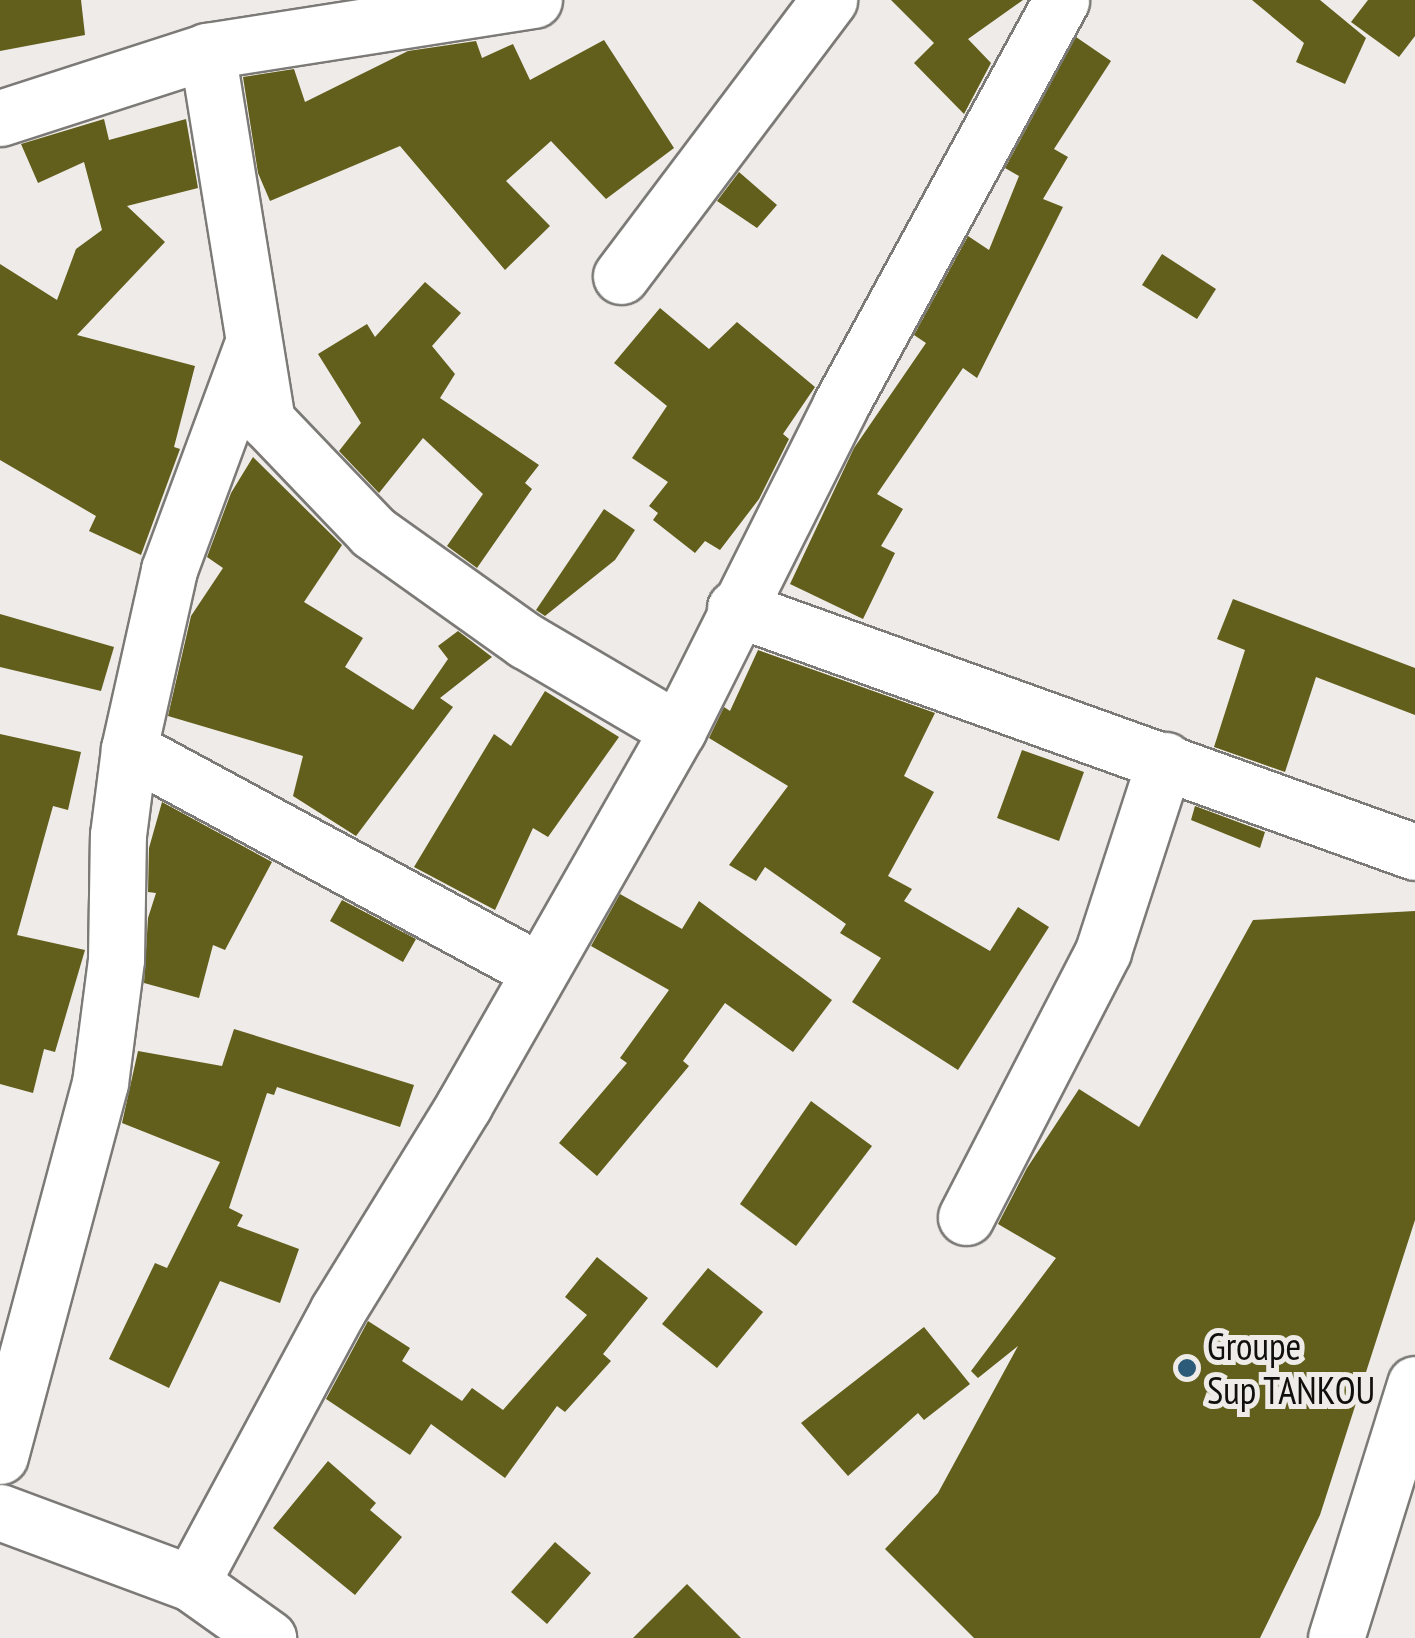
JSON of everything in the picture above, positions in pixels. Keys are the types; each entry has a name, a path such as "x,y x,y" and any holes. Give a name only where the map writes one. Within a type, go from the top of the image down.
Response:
{"street":[{"path":"1,120 207,51 534,0"},
{"path":"621,276 829,0"},
{"path":"191,1583 338,1310 464,1105 536,968 678,730 736,608 1061,0"},
{"path":"207,51 251,348 267,422 373,532 526,642 678,730"},
{"path":"0,1456 100,1083 116,960 118,835 129,749 169,570 251,348"},
{"path":"736,608 903,673 1165,760 1415,852"},
{"path":"129,749 536,968"},
{"path":"966,1217 1102,951 1165,760"},
{"path":"1336,1638 1415,1384"},
{"path":"0,1512 191,1583 268,1638"}],"building":[{"path":"0,0 81,0 85,35 0,51"},
{"path":"891,0 1023,0 968,39 991,63 964,114 914,63 934,43"},
{"path":"1252,0 1320,0 1366,38 1345,84 1296,62 1304,43"},
{"path":"1368,0 1415,0 1415,36 1399,57 1351,22"},
{"path":"1076,37 1111,61 1054,149 1068,157 1043,199 1063,207 977,378 963,368 877,494 903,509 881,546 895,553 863,619 790,584 854,448 926,343 914,335 968,236 989,250 1019,176 1005,168"},
{"path":"604,40 674,148 606,199 551,141 506,181 550,226 505,270 400,146 270,201 258,173 243,77 294,69 305,102 408,51 476,41 482,58 513,44 530,80"},
{"path":"104,119 109,140 186,119 198,188 127,206 165,242 77,335 195,366 174,447 180,449 141,555 89,531 96,516 0,460 0,264 57,300 76,249 102,230 84,162 38,183 21,144"},
{"path":"739,172 777,205 757,228 717,201"},
{"path":"1162,254 1216,289 1197,319 1142,285"},
{"path":"425,282 461,313 432,346 455,374 440,398 539,465 525,483 532,489 477,568 447,546 483,494 423,438 379,493 339,451 361,423 318,354 367,324 375,337"},
{"path":"660,308 709,349 737,322 815,387 783,434 789,439 759,499 720,550 705,541 695,553 653,520 658,513 649,506 668,482 632,458 667,406 614,363"},
{"path":"253,457 342,545 304,602 363,638 345,667 413,710 448,659 438,646 458,631 492,657 440,698 453,707 356,836 293,796 303,756 168,716 191,616 223,568 207,557 231,493"},
{"path":"604,509 635,530 615,560 545,616 536,610"},
{"path":"1233,599 1415,668 1415,715 1316,677 1285,772 1214,747 1245,650 1217,639"},
{"path":"0,614 114,647 101,691 0,667"},
{"path":"758,650 935,713 904,776 934,792 888,876 912,889 904,901 990,951 1018,907 1049,927 958,1070 852,1002 881,958 840,933 846,924 765,867 756,881 729,865 788,786 709,738 724,707 730,711"},
{"path":"545,691 619,737 548,837 533,828 495,910 414,867 494,734 511,746"},
{"path":"0,734 81,752 68,810 53,806 17,935 85,950 55,1052 44,1049 33,1093 0,1084"},
{"path":"1022,750 1084,772 1059,841 997,818"},
{"path":"162,802 272,862 225,950 213,945 199,998 144,983 148,918 156,893 148,892 149,848"},
{"path":"1195,806 1265,832 1260,848 1191,820"},
{"path":"620,894 682,929 699,901 832,1000 793,1052 725,1003 683,1061 689,1066 597,1176 559,1143 627,1063 620,1058 669,990 591,946"},
{"path":"342,900 416,939 403,962 330,921"},
{"name":"Groupe Sup TANKOU","path":"1415,911 1415,1220 1320,1515 1260,1638 974,1638 885,1549 938,1493 1018,1346 978,1378 971,1371 1056,1258 998,1224 1027,1168 1079,1089 1139,1127 1253,920"},
{"path":"234,1029 414,1085 400,1127 277,1087 274,1095 267,1093 229,1208 243,1215 237,1226 299,1249 280,1303 220,1281 169,1388 109,1359 155,1263 167,1268 220,1162 122,1123 138,1051 222,1066"},
{"path":"811,1101 872,1146 796,1246 740,1204"},
{"path":"597,1257 648,1298 603,1354 611,1361 565,1412 557,1406 505,1478 431,1424 410,1455 326,1399 368,1321 410,1348 402,1361 462,1401 472,1388 503,1410 587,1315 565,1297"},
{"path":"708,1268 763,1312 717,1368 662,1324"},
{"path":"924,1327 970,1384 924,1420 918,1413 848,1476 801,1423"},
{"path":"328,1461 376,1503 370,1510 402,1537 355,1595 273,1528"},
{"path":"555,1542 591,1573 547,1624 511,1592"},
{"path":"687,1584 741,1638 633,1638"}],"place":[{"name":"Groupe Sup TANKOU","path":"1187,1368"}]}
